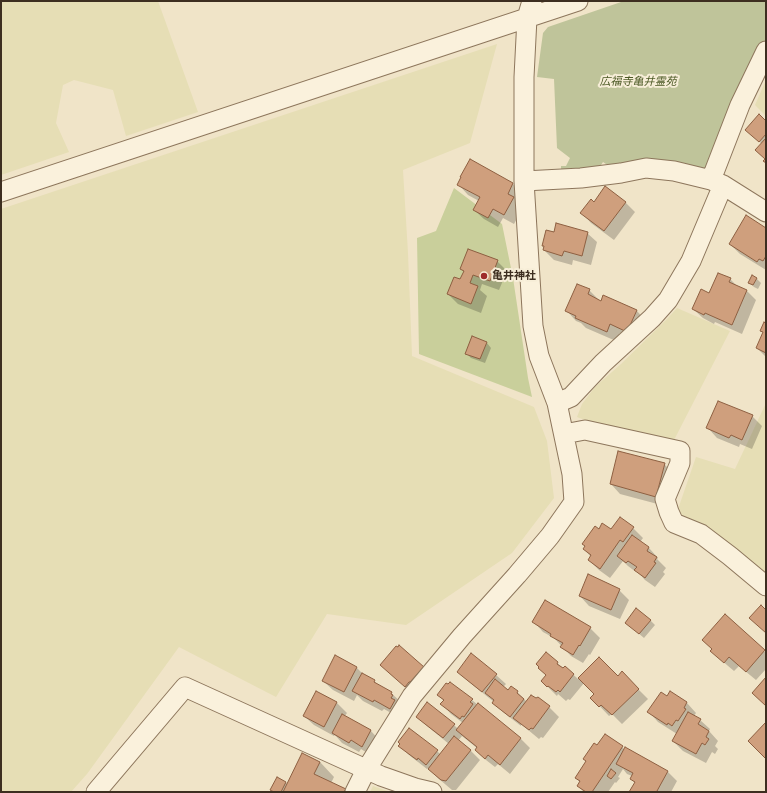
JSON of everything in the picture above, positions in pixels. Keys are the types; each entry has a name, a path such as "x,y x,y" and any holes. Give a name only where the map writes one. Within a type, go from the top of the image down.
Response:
{"street":[{"path":"1,192 530,9 578,1"},
{"path":"355,792 366,770 412,696 462,636 550,536 574,502 572,474 557,403 538,356 533,326 524,181 524,77 530,9"},
{"path":"557,403 571,397 603,363 652,318 668,300 691,261 740,105 766,51"},
{"path":"524,181 581,178 646,168 674,171 717,182 766,212"},
{"path":"564,434 584,430 680,451 680,463 665,499 674,523 701,534 766,586"},
{"path":"96,792 185,687 366,770 415,788 432,792"}],"shaded area":[{"path":"1,1 158,1 198,112 126,136 113,90 74,80 63,85 56,123 69,152 1,175"},
{"path":"497,44 470,143 403,170 412,356 534,407 547,441 554,498 512,553 406,625 327,614 276,697 179,647 87,774 71,792 1,792 1,209"},
{"path":"766,80 766,116 755,105"},
{"path":"677,308 730,331 672,444 605,428 577,417 582,404 595,387 621,364"},
{"path":"766,403 766,576 713,531 701,525 684,521 677,512 696,457 735,469"},
{"path":"373,786 390,792 370,792"}],"green space":[{"name":"広福寺亀井霊苑","path":"624,1 766,1 766,40 715,147 709,171 612,168 603,162 597,171 561,175 561,166 566,166 570,158 557,148 554,79 537,77 543,33 548,27"},
{"path":"454,188 502,224 513,278 532,397 419,354 417,238 436,231"}],"building":[{"path":"759,114 766,121 766,134 759,142 745,130"},
{"path":"766,138 766,163 763,161 765,159 755,150"},
{"path":"470,159 513,183 508,194 514,197 504,215 493,209 488,218 473,210 480,197 457,185"},
{"path":"605,186 626,202 604,231 580,213 591,199 594,202"},
{"path":"746,215 766,228 766,256 763,261 759,259 757,262 729,244"},
{"path":"556,223 588,232 582,256 564,251 562,256 543,250 544,246 542,246 546,230 554,232"},
{"name":"亀井神社","path":"468,249 498,260 490,281 473,275 470,283 478,286 471,304 447,294 454,277 460,279 464,271 460,269"},
{"path":"718,273 731,278 729,282 747,290 732,325 692,309 701,289 709,293"},
{"path":"752,275 757,278 753,285 748,283"},
{"path":"577,284 590,289 588,294 601,301 603,295 637,310 627,332 610,324 607,332 575,318 576,316 565,311"},
{"path":"764,322 766,324 766,353 756,348 763,332 760,331"},
{"path":"472,336 487,342 480,359 465,354"},
{"path":"718,401 753,415 742,440 731,435 729,438 706,428"},
{"path":"618,451 665,463 656,497 610,484"},
{"path":"620,517 634,527 623,542 620,540 600,569 588,560 591,555 583,549 585,546 582,544 595,526 599,529 602,523 611,529"},
{"path":"632,535 649,547 647,551 657,557 654,562 656,563 645,578 634,570 637,567 628,561 626,563 617,556"},
{"path":"588,574 620,589 611,610 579,596"},
{"path":"545,600 591,627 573,655 560,647 563,643 550,636 551,634 532,622"},
{"path":"761,605 766,610 766,633 749,618"},
{"path":"636,608 651,620 639,634 625,623"},
{"path":"725,614 765,650 746,672 729,657 724,663 710,651 712,649 702,640"},
{"path":"399,645 424,667 405,687 380,665 396,646 398,647"},
{"path":"546,652 558,662 557,664 563,668 565,666 574,674 560,692 558,690 556,692 548,686 547,687 541,681 546,675 538,668 539,667 536,664"},
{"path":"471,653 497,674 482,692 457,672"},
{"path":"335,655 357,667 344,692 322,681"},
{"path":"599,657 618,676 622,671 639,689 612,715 601,705 599,707 590,698 594,694 578,678"},
{"path":"362,673 392,692 391,694 393,695 391,698 395,700 390,709 374,700 373,702 352,691"},
{"path":"766,677 766,706 752,693"},
{"path":"495,679 508,690 511,686 518,691 517,693 524,699 510,717 492,703 494,700 485,693"},
{"path":"450,682 473,699 470,702 473,704 464,717 462,716 460,719 440,704 444,700 437,695 446,683 448,684"},
{"path":"316,691 337,702 324,727 303,716"},
{"path":"670,691 687,702 684,708 686,709 678,721 676,720 672,726 668,723 667,725 647,712 661,692 667,696"},
{"path":"531,695 536,698 538,697 550,706 533,729 531,728 529,730 513,718"},
{"path":"427,702 455,724 443,738 416,717"},
{"path":"478,703 521,738 500,765 488,755 485,759 475,750 477,747 456,730"},
{"path":"688,712 701,719 698,724 709,731 706,737 709,739 705,745 702,743 696,754 672,741"},
{"path":"342,714 371,730 362,747 351,740 349,743 332,733"},
{"path":"766,722 766,759 748,741"},
{"path":"409,728 438,750 426,765 418,758 417,760 398,746 400,744 398,742"},
{"path":"605,734 623,746 592,792 586,792 577,786 580,781 575,778 586,761 583,759 594,743 597,745"},
{"path":"454,736 471,750 446,781 441,780 428,769"},
{"path":"625,747 668,771 657,791 659,792 629,792 635,782 630,779 633,773 616,764"},
{"path":"302,753 320,762 314,774 346,789 344,792 283,792"},
{"path":"611,769 616,773 611,779 607,776"},
{"path":"277,777 286,782 281,792 274,792 270,790"}],"place":[{"name":"亀井神社","path":"484,276"}]}
